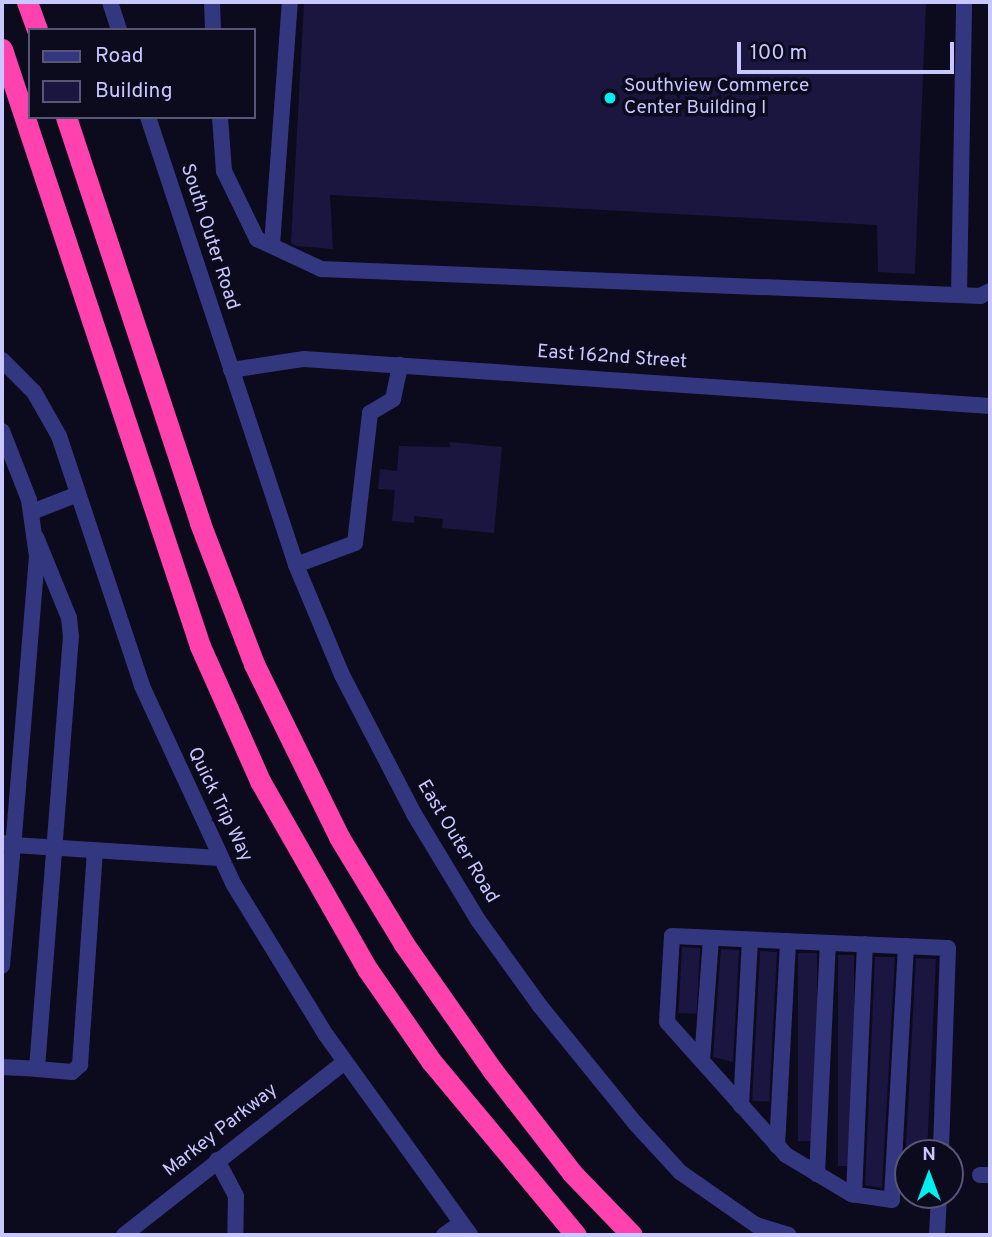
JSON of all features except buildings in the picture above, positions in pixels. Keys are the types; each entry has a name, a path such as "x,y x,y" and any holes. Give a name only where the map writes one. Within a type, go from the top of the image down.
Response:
{"highway":[{"path":"27,2 36,28"},
{"path":"2,49 200,646 260,781 368,970 432,1061 576,1235"},
{"path":"67,119 200,523 254,664 339,837 404,944 492,1071 572,1172 632,1235"},
{"path":"552,1208 566,1235"},
{"path":"609,1212 646,1235"}],"street":[{"path":"110,2 118,28"},
{"path":"212,2 213,28"},
{"path":"272,245 290,2"},
{"path":"959,295 964,2"},
{"name":"South Outer Road","path":"149,119 231,370"},
{"path":"220,119 224,171 257,239 321,269 959,295 990,291"},
{"name":"East 162nd Street","path":"231,370 286,359 990,406"},
{"name":"Quick Trip Way","path":"2,360 48,413 142,686 220,858 292,984 465,1229"},
{"path":"296,565 355,543 370,413 393,399 400,365"},
{"name":"East Outer Road","path":"231,370 296,565 342,675 414,814 478,920 540,1006 680,1172 756,1225 788,1235"},
{"path":"2,431 32,512 36,537 71,626 37,1069"},
{"path":"32,512 78,494"},
{"path":"2,966 7,844 36,537"},
{"path":"7,844 220,858"},
{"path":"2,1067 72,1072 80,1065 95,851"},
{"path":"906,946 892,1200 854,1195 817,1174 778,1146 667,1022 672,936 750,940 865,944 948,948 941,1139"},
{"path":"702,1061 711,938"},
{"path":"741,1106 750,940"},
{"path":"778,1146 788,941"},
{"path":"817,1174 828,943"},
{"path":"854,1195 865,944"},
{"name":"Markey Parkway","path":"124,1235 345,1062"},
{"path":"217,1160 236,1196 235,1235"},
{"path":"937,1235 938,1209"},
{"path":"444,1235 465,1229"}],"place":[{"name":"Southview Commerce Center Building I","path":"610,98"}]}
